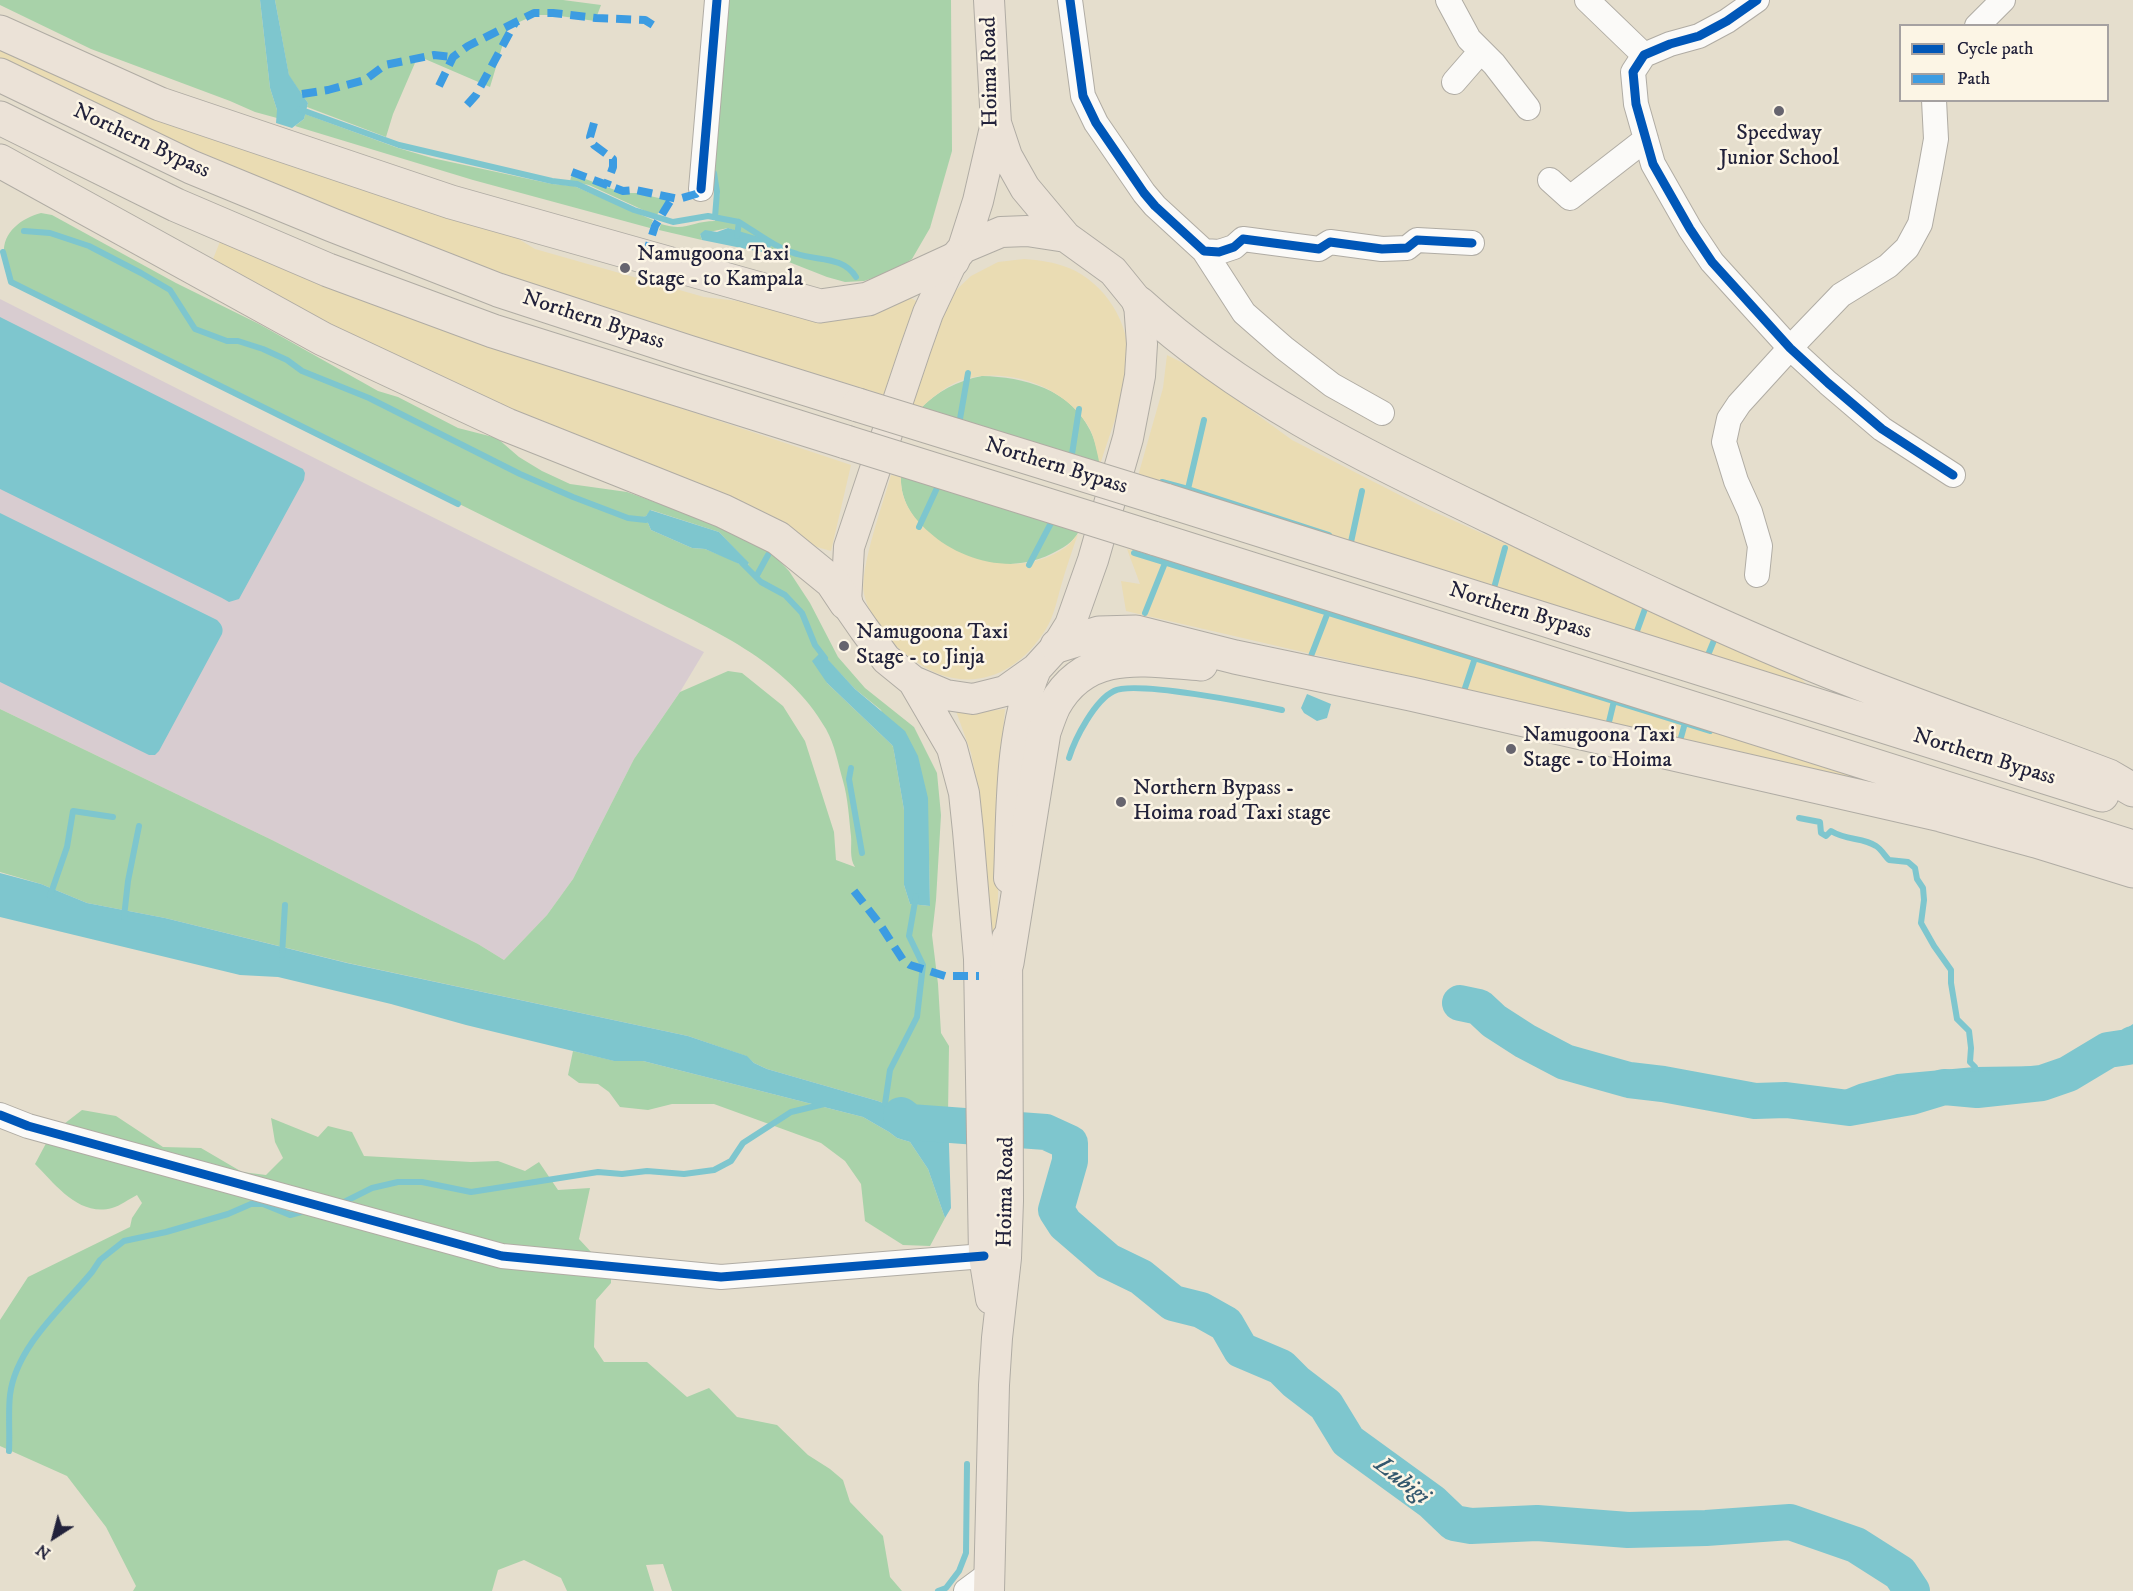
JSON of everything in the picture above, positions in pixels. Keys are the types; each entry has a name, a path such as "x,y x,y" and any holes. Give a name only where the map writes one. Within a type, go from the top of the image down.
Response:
{"highway":[{"path":"0,32 160,104 451,202 820,306 868,298 958,254"},
{"name":"Northern Bypass","path":"0,75 191,167 498,290 687,352 2133,805"},
{"name":"Northern Bypass","path":"0,118 176,205 328,270 493,331 2133,847"},
{"path":"0,161 323,339 507,426 723,511 778,538 832,582 846,603"},
{"path":"1139,303 1175,335 1247,388 1300,421 1376,461 1671,602 1808,662 2109,776 2133,790"},
{"path":"1046,657 1099,633 1137,632 1316,675 1422,696 1941,814 2133,871"},
{"path":"993,961 1044,732 1054,706 1069,685 1088,670 1108,662 1139,659 1316,675"}],"main road":[{"name":"Hoima Road","path":"846,603 849,548 928,313 958,254 978,201 996,123 989,0"},
{"path":"996,123 1008,156 1025,188 1066,237 1113,271 1139,303"},
{"path":"958,254 1001,231 1028,231 1066,237"},
{"name":"Hoima Road","path":"997,1338 984,1257 980,1048 993,961 1019,721 1026,692 1046,657 1070,625 1093,560 1128,438 1140,376 1142,344 1139,303"},
{"path":"846,603 886,659 914,681 946,695 973,699 1005,691 1046,657"},
{"path":"914,681 951,748 964,793 993,961"},
{"name":"Hoima Road","path":"993,961 1008,1211 1006,1258 997,1338"},
{"path":"981,1585 997,1338"}],"street":[{"path":"701,189 717,0"},
{"path":"1070,0 1083,96 1096,123 1155,207 1204,251 1244,313 1332,385 1382,413"},
{"path":"1448,0 1469,39 1494,64 1528,108"},
{"path":"1587,0 1644,55"},
{"path":"1757,0 1727,21 1699,36 1670,44 1644,55 1633,72 1636,104 1653,164 1690,229 1712,262 1790,348 1828,384 1882,429 1953,474"},
{"path":"1979,24 2003,0"},
{"path":"1454,82 1481,51"},
{"path":"1757,575 1760,546 1724,442 1729,419 1790,348 1841,295 1887,266 1907,248 1920,224 1936,139 1934,102"},
{"path":"1550,180 1570,198 1646,139"},
{"path":"1204,251 1219,252 1234,247 1243,239 1319,249 1330,242 1382,249 1407,248 1418,240 1472,243"},
{"path":"0,1114 28,1126 502,1256 721,1277 984,1257"}],"shaded area":[{"path":"0,299 704,652 680,692 634,759 573,879 547,915 504,960 478,944 272,840 0,709"}],"green space":[{"path":"0,0 260,0 270,88 277,110 277,118 255,112 91,49 0,5"},
{"path":"275,0 563,0 601,5 595,21 535,15 508,27 490,87 418,56 393,114 386,137 307,107 308,103 289,76"},
{"path":"722,0 951,0 952,151 930,228 912,259 893,271 864,281 845,282 766,253 772,245 728,228 700,234 702,240 659,230 661,224 683,227 715,221 720,192 706,188"},
{"path":"305,114 432,158 552,184 574,186 653,220 650,228 473,180 295,126 304,119"},
{"path":"572,174 623,193 636,193 668,200 656,216 589,185 570,181"},
{"path":"41,213 52,215 176,283 259,324 378,391 398,397 458,428 497,438 519,457 570,484 627,492 746,535 774,555 789,571 810,603 838,657 865,688 914,727 937,773 941,815 932,935 941,1033 949,1046 948,1114 928,1109 916,1116 878,1101 767,1069 746,1056 688,1036 348,963 165,918 87,903 41,884 0,872 0,709 272,840 478,944 504,960 547,915 573,879 634,759 680,692 728,671 742,673 783,706 805,741 834,832 836,860 855,867 851,856 846,794 829,735 810,705 769,665 720,634 11,282 4,257 4,246 10,233 27,218","holes":["651,510 719,532 749,564 743,566 705,549 692,548 651,530 648,523 640,518 646,516","821,653 855,689 881,710 893,746 827,683","893,748 929,858 930,906 910,904 904,885 904,810"]},
{"path":"982,376 1029,383 1058,395 1071,404 1090,430 1101,466 919,410 933,397 948,388"},
{"path":"901,475 1079,531 1067,545 1038,559 1011,564 980,561 947,547 919,523 909,509 902,492"},
{"path":"573,1051 615,1061 643,1061 863,1117 897,1138 910,1142 928,1169 945,1218 930,1246 903,1245 865,1221 861,1184 845,1161 821,1143 714,1104 672,1104 648,1110 620,1107 609,1092 598,1084 579,1083 568,1075"},
{"path":"82,1110 116,1116 163,1147 201,1148 242,1172 266,1175 283,1158 275,1142 271,1118 318,1137 328,1126 352,1132 364,1156 471,1162 498,1161 525,1171 539,1162 558,1190 590,1188 579,1239 592,1253 611,1254 611,1283 596,1300 594,1347 604,1362 647,1362 687,1397 709,1388 737,1417 777,1425 808,1455 843,1480 850,1502 883,1536 890,1577 902,1591 672,1591 663,1564 646,1565 654,1591 567,1591 561,1578 524,1560 498,1570 492,1591 133,1591 136,1586 106,1527 67,1476 0,1446 0,1320 28,1277 130,1227 132,1218 142,1203 137,1195 112,1208 100,1210 89,1208 59,1189 35,1164 51,1134"}],"sand":[{"path":"0,50 491,222 535,249 704,297 796,308 908,296 916,301 919,307 883,397 875,392 670,330 408,239 232,166 58,87 0,60"},
{"path":"221,239 399,314 851,465 831,551 817,547 751,510 494,409 211,264"},
{"path":"1024,259 1058,264 1082,275 1104,294 1120,320 1128,348 1128,363 1120,402 1100,465 1092,433 1080,414 1052,392 1018,378 982,376 965,379 940,392 919,410 909,407 929,345 953,293 971,276 998,262"},
{"path":"1167,355 1193,368 1292,440 1423,507 1796,673 1809,687 1138,476 1163,388"},
{"path":"891,475 901,477 908,508 929,532 959,552 977,559 1013,564 1032,562 1066,547 1078,534 1049,624 1033,646 1019,660 1004,670 987,677 970,679 952,678 933,672 898,647 877,623 867,605 863,583 873,535"},
{"path":"1127,549 1866,779 1865,782 1126,611 1121,581 1140,584"},
{"path":"1005,709 1001,754 995,977 978,789 971,753 956,711 980,712"}],"water":[{"path":"260,0 275,0 289,75 308,103 304,119 292,128 276,123 277,110 270,88"},
{"path":"728,228 766,239 772,245 766,253 702,240 700,234 705,230 717,232"},
{"path":"0,317 303,469 304,480 239,599 229,602 0,489"},
{"path":"650,510 719,532 749,563 746,567 705,549 692,548 651,530 648,523 639,518 646,516"},
{"path":"0,513 217,620 221,625 222,634 155,755 149,755 0,682"},
{"path":"821,652 855,689 905,731 918,756 928,798 930,906 910,904 904,885 904,810 893,746 827,683 812,661"},
{"path":"1307,694 1331,704 1327,718 1317,721 1304,713 1301,708"},
{"path":"0,873 41,884 87,903 165,918 347,963 688,1036 747,1056 754,1063 767,1069 878,1101 916,1116 928,1109 948,1114 951,1208 945,1218 928,1169 910,1142 897,1138 863,1117 643,1061 614,1061 278,977 240,975 0,917"},
{"path":"2133,1024 2133,1042 2096,1059 2041,1076 2012,1081 1959,1082 1940,1092 1920,1089 1865,1097 1848,1096 1833,1105 1820,1107 1810,1104 1859,1084 1897,1074 1975,1067 2046,1066 2074,1056 2098,1039 2124,1030"}],"waterway":[{"path":"299,109 399,145 552,181 577,184 634,210 673,222 708,216 739,222 737,236"},
{"path":"714,173 717,192 715,217"},
{"path":"739,222 789,251 837,262 851,270 856,277"},
{"path":"24,231 50,233 89,246 141,273 170,290 195,329 227,341 238,341 263,349 287,360 302,371 369,398 520,474 628,518 646,520"},
{"path":"3,252 11,282 458,504"},
{"path":"960,419 968,373"},
{"path":"1072,454 1079,409"},
{"path":"1188,489 1204,420"},
{"path":"1162,482 1329,535"},
{"path":"919,527 937,488"},
{"path":"1351,542 1362,491"},
{"path":"1029,565 1051,523"},
{"path":"1494,588 1505,548"},
{"path":"1134,553 1710,731"},
{"path":"756,577 768,555"},
{"path":"742,563 761,582 785,595 802,613 815,645 825,658"},
{"path":"1145,613 1165,563"},
{"path":"1637,631 1645,609"},
{"path":"1311,656 1328,612"},
{"path":"1708,655 1717,633"},
{"path":"1464,691 1475,658"},
{"path":"1069,758 1081,730 1100,702 1114,691 1126,688 1145,688 1222,698 1282,710"},
{"path":"1608,726 1614,701"},
{"path":"1680,741 1685,723"},
{"path":"851,768 849,779 862,853"},
{"path":"50,896 67,847 73,811 113,817"},
{"path":"1799,818 1820,822 1821,833 1826,836 1831,831 1866,841 1878,847 1889,860 1908,862 1915,868 1917,879 1923,888 1921,923 1951,970 1957,1019 1969,1031 1970,1062 1975,1067 1977,1090"},
{"path":"124,917 128,881 139,826"},
{"path":"885,1104 890,1070 917,1017 923,965 909,936 916,896"},
{"path":"282,955 285,905"},
{"path":"1460,1003 1479,1007 1494,1021 1525,1041 1565,1062 1629,1080 1755,1101 1786,1100 1849,1108 1911,1097 1944,1087 1977,1090 2042,1083 2068,1074 2108,1050 2133,1044"},
{"path":"342,1203 372,1188 398,1182 422,1182 471,1192 598,1172 622,1174 647,1171 684,1174 714,1170 731,1161 743,1143 791,1112 824,1104"},
{"name":"Lubigi","path":"901,1115 910,1122 1046,1132 1070,1143 1070,1161 1056,1210 1065,1224 1108,1261 1141,1277 1173,1303 1201,1310 1226,1324 1241,1350 1281,1367 1326,1405 1348,1441 1432,1502 1454,1523 1471,1526 1537,1523 1628,1530 1706,1528 1790,1522 1856,1545 1900,1573 1912,1591"},
{"path":"9,1451 10,1395 21,1361 42,1329 100,1260 124,1241 166,1232 228,1214 251,1204 263,1204 290,1215 305,1211"},
{"path":"938,1591 946,1588 959,1571 966,1553 967,1464"}],"marked path":[{"path":"439,86 453,57 468,46 534,13 645,20 653,25"},
{"path":"467,105 476,95 516,21"},
{"path":"302,94 365,80 385,65 434,55 453,57"},
{"path":"594,123 590,137 594,145 613,159 613,167 606,186"},
{"path":"572,172 623,191 636,190 678,199 696,194 701,189"},
{"path":"645,257 655,226 672,198"},
{"path":"854,891 879,923 903,960 910,965 945,976 979,976"}],"cycle path":[{"path":"701,189 717,0"},
{"path":"1070,0 1083,96 1096,123 1144,193 1204,251 1219,252 1234,247 1243,239 1319,249 1330,242 1382,249 1407,248 1417,240 1472,243"},
{"path":"1757,0 1727,21 1699,36 1670,44 1644,55 1633,72 1636,104 1653,164 1690,229 1712,262 1790,348 1882,429 1953,475"},
{"path":"0,1115 28,1126 502,1256 721,1277 984,1256"}],"place":[{"name":"Speedway Junior School","path":"1779,111"},
{"name":"Namugoona Taxi Stage - to Kampala","path":"625,268"},
{"name":"Namugoona Taxi Stage - to Jinja","path":"844,646"},
{"name":"Namugoona Taxi Stage - to Hoima","path":"1511,749"},
{"name":"Northern Bypass - Hoima road Taxi stage","path":"1121,802"}]}
